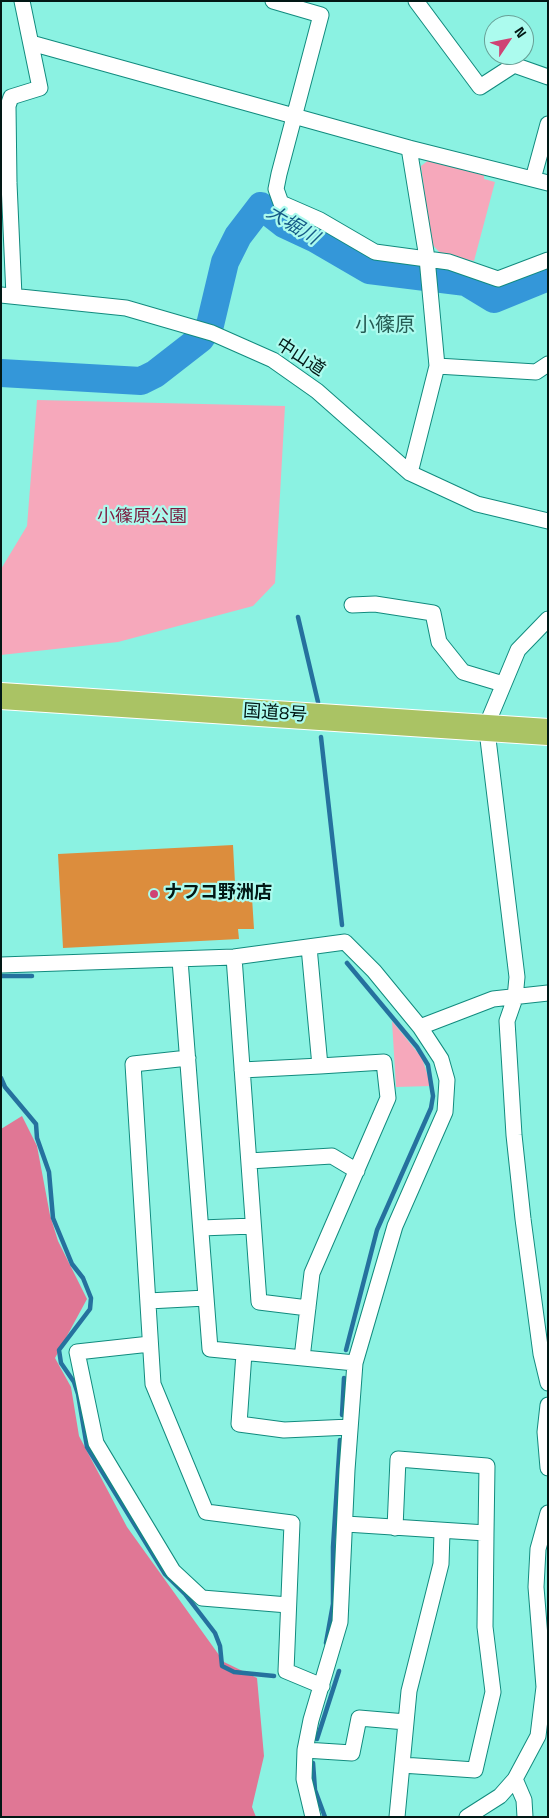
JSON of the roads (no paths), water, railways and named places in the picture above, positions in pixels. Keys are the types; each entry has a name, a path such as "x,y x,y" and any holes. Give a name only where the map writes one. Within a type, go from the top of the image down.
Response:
{"highway":[{"name":"国道8号","path":"1,696 548,732"}],"street":[{"path":"7,295 5,107 11,97 40,88 22,1"},
{"path":"273,1 321,15 276,189 281,203 320,220 374,252 427,263 449,262 498,279 548,260"},
{"path":"416,1 480,87 514,65 548,77"},
{"path":"31,43 296,115 409,148 540,181 548,124"},
{"path":"409,148 427,263 437,366 410,473"},
{"name":"中山道","path":"7,295 126,308 206,331 273,360 317,391 410,473 477,504 548,521"},
{"path":"437,366 536,372 548,364"},
{"path":"352,604 375,604 432,613 439,642 462,672 502,684"},
{"path":"548,620 518,650 502,684 488,728 516,977 515,998 507,1021 514,1135 522,1219 541,1354 548,1383"},
{"path":"1,965 234,957 345,942 374,971 420,1027 441,1058 447,1080 445,1112 394,1226 355,1363 340,1622 311,1720 305,1750 304,1779 313,1817"},
{"path":"309,947 320,1066"},
{"path":"234,957 258,1302 308,1308"},
{"path":"180,960 210,1349 355,1363"},
{"path":"420,1027 493,999 548,993"},
{"path":"188,1058 133,1064 153,1384 206,1512 292,1523 286,1671 322,1686"},
{"path":"242,1070 384,1062 388,1098 312,1273 302,1358"},
{"path":"249,1161 332,1156 357,1170"},
{"path":"201,1228 253,1226"},
{"path":"148,1301 206,1298"},
{"path":"150,1344 77,1352 96,1443 173,1571 202,1598 288,1605"},
{"path":"244,1352 239,1424 284,1430 350,1427"},
{"path":"548,1405 545,1432 548,1468"},
{"path":"394,1528 398,1459 487,1466 485,1627 493,1692 475,1770 402,1765"},
{"path":"467,1817 500,1796 515,1779 538,1736 544,1687 536,1587 538,1549 548,1513"},
{"path":"346,1524 442,1532 486,1533"},
{"path":"397,1817 409,1691 441,1564 442,1532"},
{"path":"305,1750 352,1753 359,1718 406,1722"},
{"path":"515,1779 524,1800 525,1817"}],"waterway":[{"name":"大堀川","path":"1,373 141,381 155,374 200,339 210,325 225,262 238,236 261,206 284,224 314,238 369,270 466,282 494,299 548,277"},
{"path":"298,617 318,702"},
{"path":"321,737 342,925"},
{"path":"346,1350 377,1230 431,1108 433,1096 428,1065 417,1047 347,963"},
{"path":"1,976 32,976"},
{"path":"1,1078 5,1087 36,1124 37,1138 49,1172 53,1218 72,1264 83,1278 91,1298 90,1309 59,1350 61,1363 74,1382 78,1394 87,1447 165,1574 185,1594 215,1633 220,1646 222,1666 234,1672 274,1676"},
{"path":"342,1415 344,1378"},
{"path":"326,1643 333,1604 333,1547 340,1440"},
{"path":"317,1739 339,1671"},
{"path":"313,1763 315,1790 325,1817"}],"place":[{"name":"ナフコ野洲店","path":"154,894"}],"district":[{"name":"小篠原","path":"385,326"}],"park label":[{"name":"小篠原公園","path":"142,518"}]}
